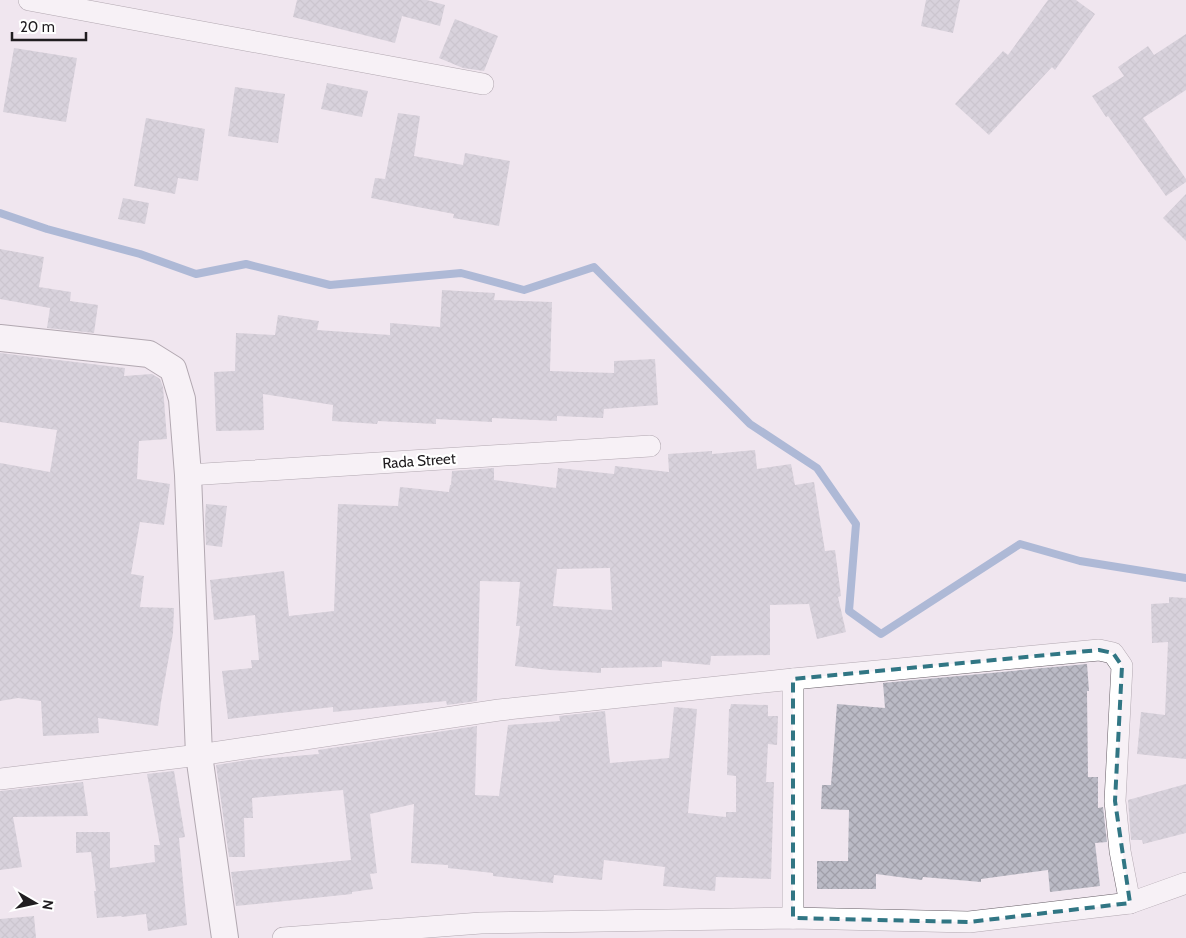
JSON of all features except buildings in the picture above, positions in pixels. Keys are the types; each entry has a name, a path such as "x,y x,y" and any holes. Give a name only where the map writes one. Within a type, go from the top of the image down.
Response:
{"street":[{"path":"29,0 483,84"},
{"path":"0,338 149,354 173,370 182,399 188,475 199,755 224,938"},
{"name":"Rada Street","path":"188,475 650,446"},
{"path":"0,779 199,755 499,710 793,679 1099,650 1114,653 1122,666 1115,800 1120,851 1130,903"},
{"path":"793,679 793,918"},
{"path":"284,938 481,923 793,918 969,922 1130,903 1186,883"}],"highlighted area":[{"path":"1099,650 1113,653 1122,666 1115,801 1130,903 969,922 793,918 793,679"}],"waterway":[{"path":"0,213 47,229 140,254 196,274 246,264 330,285 461,273 524,290 594,267 750,424 817,468 856,524 849,611 881,634 1020,544 1080,561 1186,578"}]}
